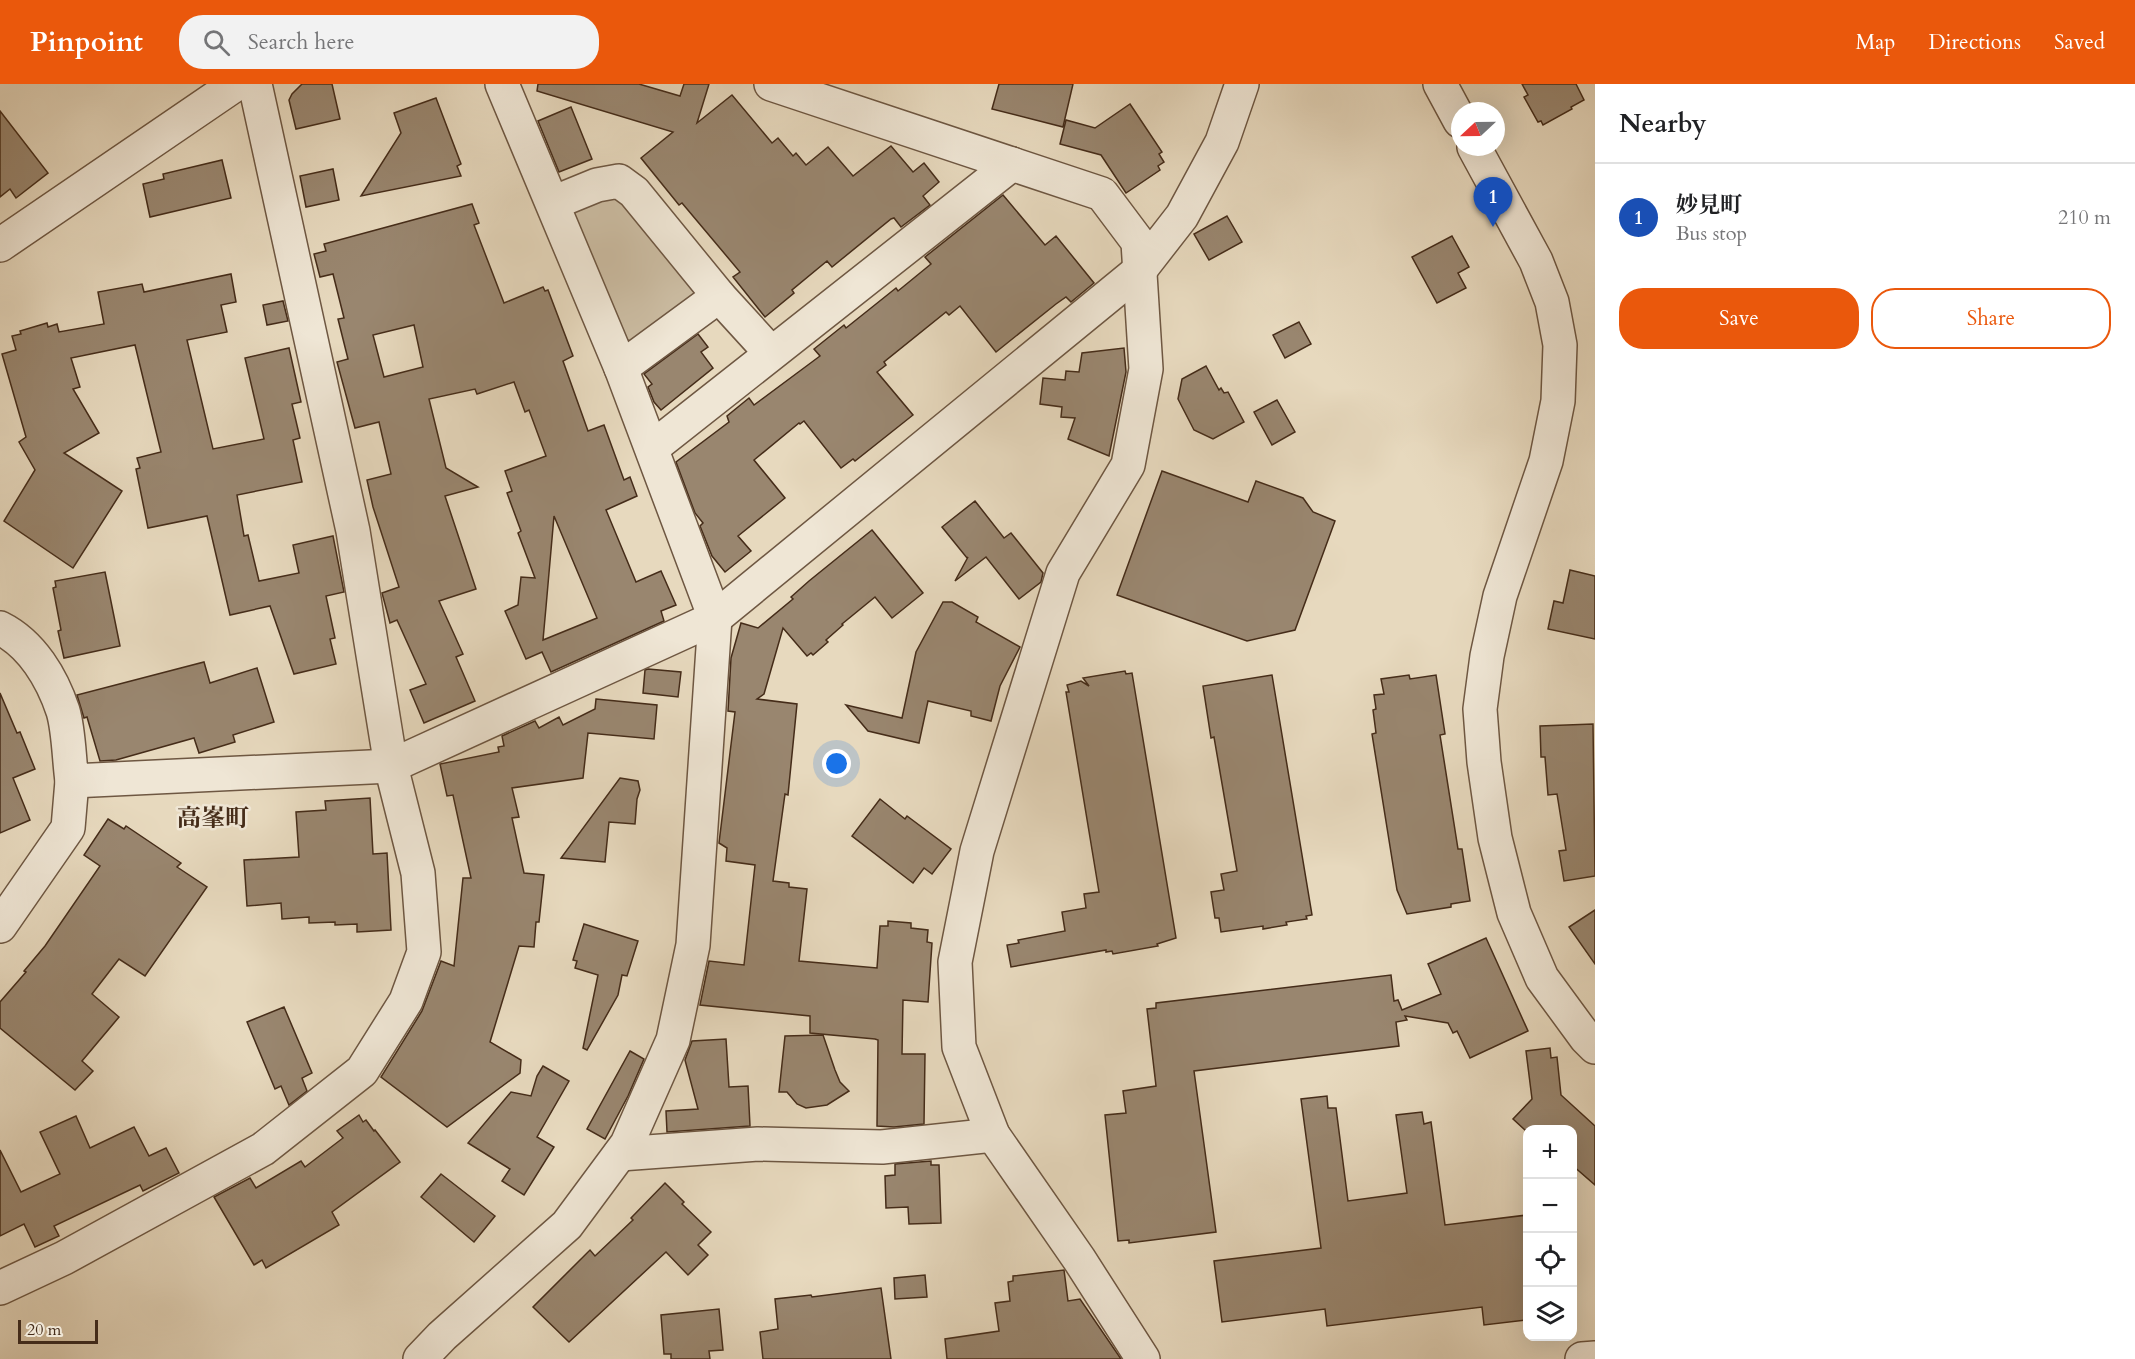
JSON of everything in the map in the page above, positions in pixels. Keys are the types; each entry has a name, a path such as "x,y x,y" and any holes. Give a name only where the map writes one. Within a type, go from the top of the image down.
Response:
{"street":[{"path":"0,244 236,84"},
{"path":"0,1288 64,1258 263,1149 362,1071 406,1001 424,952 418,873 391,766 353,531 255,84"},
{"path":"420,1359 442,1336 567,1225 627,1144 673,1040 693,945 715,618 621,368 502,84"},
{"path":"771,84 1102,194 1138,242 1146,369 1128,465 1063,573 976,851 955,962 959,1047 993,1135 1143,1359"},
{"path":"72,781 391,766 715,618 1140,270 1187,206 1222,142 1242,84"},
{"path":"1440,84 1451,104"},
{"path":"1479,156 1536,261 1552,302 1560,345 1558,401 1546,461 1500,597 1487,656 1480,709 1484,762 1495,838 1514,913 1542,978 1595,1047"},
{"path":"652,448 1012,164"},
{"path":"553,203 597,185 619,181 634,192 719,296 771,352"},
{"path":"621,368 719,296"},
{"path":"0,628 15,635 45,670 63,713 72,781 68,828 0,926"},
{"path":"620,1154 758,1144 882,1147 993,1135"},
{"path":"1582,1359 1595,1358"}],"shaded area":[{"path":"622,196 708,293 630,341 620,336 573,217 578,206"}],"building":[{"path":"302,84 332,84 340,119 296,129 289,100"},
{"path":"538,84 639,84 680,96 684,84 709,84 697,123 732,95 772,143 778,138 793,156 796,153 806,165 828,147 853,176 891,146 913,172 924,163 939,182 923,196 930,205 901,227 894,218 891,219 832,267 827,261 792,290 794,293 765,317 733,277 740,272 682,203 679,205 641,158 673,132 537,91"},
{"path":"999,84 1073,84 1063,127 992,109"},
{"path":"1522,84 1576,84 1584,100 1543,125 1541,121 1538,122 1524,97 1528,95"},
{"path":"436,98 461,164 457,166 461,176 361,196 401,133 394,113"},
{"path":"1130,104 1162,152 1159,154 1164,162 1158,166 1160,170 1126,193 1101,155 1060,144 1066,120 1095,128"},
{"path":"571,107 592,159 559,172 538,121"},
{"path":"0,111 48,173 16,198 10,189 0,197"},
{"path":"222,160 231,198 150,217 143,184 164,179 163,174"},
{"path":"333,169 339,200 306,207 300,176"},
{"path":"1003,195 1045,245 1056,236 1094,283 1071,302 1066,297 1056,304 996,352 960,306 949,315 946,312 884,362 886,365 877,372 913,415 855,461 853,459 841,468 804,421 799,423 754,460 785,498 738,536 751,551 725,572 712,556 700,526 703,523 695,513 676,462 729,422 727,416 749,398 754,405 820,356 814,349 844,325 846,328 896,288 898,291 931,264 925,257"},
{"path":"472,204 479,223 474,225 504,303 543,287 545,291 548,290 573,356 563,361 588,431 604,425 624,480 630,477 637,496 606,510 636,582 661,571 676,605 661,611 664,621 551,672 542,652 526,659 505,611 518,605 521,577 535,578 518,533 521,531 507,493 512,491 505,471 546,456 529,410 525,412 514,382 477,394 475,389 429,399 446,468 478,487 445,496 476,589 439,601 463,654 456,657 475,701 424,723 410,690 426,684 397,620 390,623 382,593 399,587 373,507 367,480 391,474 379,422 355,428 337,362 348,359 338,319 344,318 333,274 320,277 314,254 326,251 324,244","holes":["414,325 423,367 384,377 373,335","554,516 597,618 543,640 546,607"]},
{"path":"1227,216 1242,242 1209,260 1194,234"},
{"path":"1452,236 1469,267 1458,273 1466,288 1437,303 1412,257"},
{"path":"231,274 236,302 221,305 227,332 187,340 213,449 264,439 245,358 289,348 301,402 292,404 300,438 293,440 302,482 237,495 244,536 248,535 259,581 299,573 293,545 333,536 344,592 326,596 335,638 330,639 336,664 294,674 270,606 230,615 207,516 148,528 136,469 140,468 137,458 161,452 135,345 71,358 80,387 73,389 99,433 64,453 122,491 73,568 4,521 35,470 19,442 26,437 2,354 16,350 12,336 21,334 20,331 47,323 48,327 57,324 59,332 104,324 98,292 142,284 144,292"},
{"path":"283,301 288,321 267,325 263,305"},
{"path":"1299,322 1311,344 1285,358 1273,335"},
{"path":"698,334 708,347 701,352 713,368 661,410 654,402 648,387 652,384 644,374"},
{"path":"1124,348 1126,372 1109,456 1068,439 1075,418 1061,417 1062,407 1040,404 1043,378 1065,380 1066,371 1079,372 1082,353"},
{"path":"1206,366 1219,390 1221,388 1224,393 1228,392 1244,422 1213,439 1194,430 1178,399 1182,379"},
{"path":"1277,400 1295,432 1272,445 1254,412"},
{"path":"1162,471 1248,502 1256,481 1303,498 1313,512 1335,521 1295,630 1247,641 1117,595"},
{"path":"975,501 1004,538 1011,533 1043,573 1041,582 1019,599 986,557 955,581 968,557 942,527"},
{"path":"872,530 923,593 892,618 875,597 842,624 826,640 828,642 813,655 811,653 807,656 783,628 764,694 757,699 797,704 788,795 785,794 773,881 789,883 789,887 807,889 799,961 877,968 880,926 888,926 888,921 911,923 911,928 928,930 927,942 932,943 928,1002 903,1000 902,1054 925,1054 924,1124 894,1127 877,1126 878,1040 810,1033 810,1016 700,1005 709,961 744,965 755,865 726,861 727,848 719,843 735,712 728,711 731,658 741,623 758,628 793,599 791,597 809,581"},
{"path":"1570,570 1595,576 1595,639 1548,629 1554,601 1563,603"},
{"path":"105,572 120,646 64,658 58,631 61,630 53,588 56,587 55,581"},
{"path":"943,602 952,602 978,617 976,622 1020,647 1000,686 991,721 971,716 971,711 928,701 919,743 868,731 846,705 902,718 916,652"},
{"path":"204,662 210,683 257,668 274,722 233,735 235,742 199,753 194,738 116,760 100,761 87,717 84,718 77,695"},
{"path":"645,670 681,672 678,697 643,693"},
{"path":"1125,671 1126,674 1132,673 1176,938 1157,944 1158,946 1113,954 1112,951 1106,952 1106,950 1011,967 1007,945 1019,943 1018,940 1065,931 1062,912 1086,908 1084,894 1099,892 1066,692 1069,692 1067,685 1081,681 1089,686 1083,678"},
{"path":"1272,675 1312,915 1306,916 1307,919 1286,922 1287,925 1221,932 1219,918 1215,918 1211,892 1224,890 1221,874 1237,871 1203,686"},
{"path":"1409,675 1410,679 1436,675 1445,734 1440,735 1458,849 1462,849 1470,901 1451,904 1451,907 1407,914 1397,890 1372,734 1376,733 1374,695 1384,694 1381,679"},
{"path":"0,693 17,733 20,732 35,769 13,778 30,820 0,833"},
{"path":"596,699 657,705 654,739 588,733 583,778 512,788 519,817 512,818 524,873 544,875 534,947 519,946 490,1042 521,1060 520,1073 447,1127 381,1077 422,1011 441,961 454,966 463,878 471,878 453,795 447,796 440,764 499,752 498,747 504,746 502,736 535,721 539,728 559,717 563,725 595,709"},
{"path":"1593,724 1595,876 1564,881 1559,851 1566,850 1557,794 1548,795 1545,757 1541,757 1540,726"},
{"path":"620,778 638,781 640,790 635,824 609,822 605,862 561,858"},
{"path":"370,798 373,854 387,853 391,930 357,932 357,924 309,923 309,917 282,919 281,903 247,906 244,860 299,857 296,812 326,810 325,801"},
{"path":"880,799 905,819 907,816 951,849 932,874 924,868 913,883 852,836"},
{"path":"108,819 124,829 126,826 181,863 177,867 207,887 145,976 119,959 92,994 119,1017 82,1061 93,1071 75,1090 0,1028 0,1002 26,972 24,971 45,946 100,866 84,855"},
{"path":"1595,910 1595,964 1569,927"},
{"path":"584,924 638,941 627,976 622,975 618,995 587,1050 583,1048 598,975 575,968 577,961 573,960"},
{"path":"1486,938 1528,1031 1470,1058 1457,1031 1453,1033 1448,1023 1405,1016 1407,1020 1396,1022 1399,1046 1194,1071 1216,1232 1129,1243 1129,1240 1118,1241 1105,1115 1126,1113 1123,1091 1156,1086 1147,1009 1156,1008 1156,1003 1391,975 1394,1001 1398,1000 1402,1010 1441,994 1428,964"},
{"path":"284,1007 312,1073 302,1078 307,1091 289,1105 281,1086 275,1089 247,1022"},
{"path":"823,1035 840,1082 849,1091 827,1105 806,1108 797,1104 787,1092 779,1092 785,1036"},
{"path":"726,1039 729,1087 748,1086 750,1126 667,1132 666,1111 698,1109 685,1060 692,1041"},
{"path":"1550,1048 1551,1058 1557,1057 1561,1095 1595,1126 1595,1185 1577,1169 1577,1125 1523,1125 1523,1128 1513,1119 1532,1099 1526,1051"},
{"path":"630,1051 644,1059 628,1096 605,1139 587,1129"},
{"path":"543,1066 569,1081 537,1137 554,1147 524,1195 502,1181 510,1169 468,1143 511,1092 531,1096 537,1076"},
{"path":"1327,1096 1328,1108 1336,1108 1348,1201 1407,1193 1396,1115 1422,1112 1424,1124 1431,1122 1445,1225 1523,1215 1523,1320 1484,1325 1482,1307 1327,1326 1325,1309 1222,1322 1214,1261 1321,1248 1301,1099"},
{"path":"359,1115 363,1122 366,1120 375,1130 400,1162 332,1212 339,1225 266,1268 262,1260 254,1265 214,1197 250,1178 256,1188 301,1161 305,1167 343,1138 337,1131"},
{"path":"76,1116 90,1148 134,1127 149,1156 166,1148 179,1173 143,1191 140,1185 54,1226 59,1236 35,1247 24,1224 0,1236 0,1150 21,1192 60,1174 40,1132"},
{"path":"931,1161 931,1165 939,1165 941,1223 909,1224 908,1207 886,1208 885,1176 895,1175 895,1164"},
{"path":"441,1174 495,1216 474,1242 421,1197"},
{"path":"665,1183 684,1202 682,1204 711,1232 698,1245 708,1255 688,1275 666,1252 569,1342 533,1307 590,1250 595,1256 633,1220 631,1218"},
{"path":"1064,1270 1068,1301 1080,1299 1121,1359 947,1359 945,1339 999,1331 995,1303 1010,1301 1008,1282 1013,1281 1013,1276"},
{"path":"925,1275 927,1297 895,1299 894,1278"},
{"path":"881,1288 891,1359 763,1359 760,1332 778,1329 775,1299 811,1295 812,1297"},
{"path":"719,1309 723,1350 709,1351 710,1359 671,1359 671,1354 664,1354 661,1315"}],"place":[{"name":"妙見町","path":"1493,227"}],"district":[{"name":"高峯町","path":"213,818"}]}
